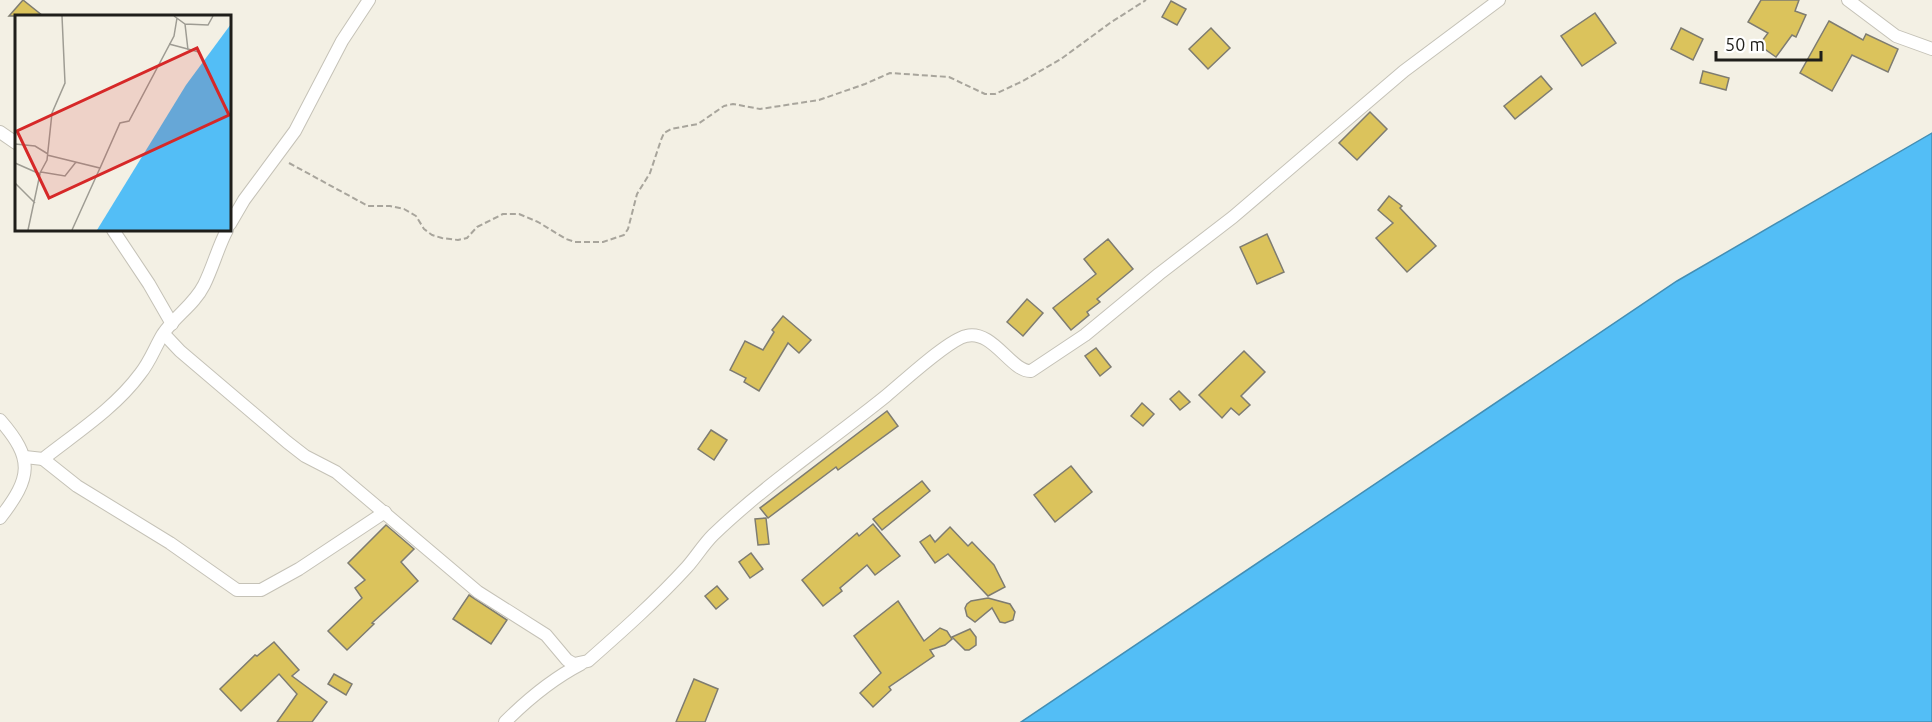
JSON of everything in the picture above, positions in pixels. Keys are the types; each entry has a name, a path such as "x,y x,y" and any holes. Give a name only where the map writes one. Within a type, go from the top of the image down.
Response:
{"street":[{"path":"231,222 244,200 295,131 342,41 369,0"},
{"path":"505,722 634,620 687,567 712,537 762,493 941,351 966,335 981,336 1007,355 1018,367 1031,371 1085,335 1233,217 1404,71 1499,0"},
{"path":"1848,0 1896,36 1932,49"},
{"path":"0,132 15,142"},
{"path":"114,231 172,324"},
{"path":"43,459 120,396 140,375 164,334 194,301 205,283 227,231"},
{"path":"164,334 287,442 306,456 336,472 478,592 546,635 567,660 574,664 582,663"},
{"path":"0,420 25,457 25,471 21,486 0,518"},
{"path":"25,457 43,459 77,486 170,543 237,590 261,590 299,569 385,512"}],"path":[{"path":"277,156 368,206 390,206 404,209 416,216 424,229 442,238 458,240 467,238 477,227 503,214 519,214 575,242 603,242 624,235 628,229 637,194 653,165 664,134 671,129 698,124 724,106 732,104 760,109 819,100 890,73 949,77 985,94 995,94 1061,59 1146,0"}],"water":[{"path":"1932,133 1932,722 1021,722 1677,281"}],"building":[{"path":"23,0 42,15 15,15 9,16"},
{"path":"1761,0 1799,0 1795,11 1806,15 1796,37 1792,35 1776,57 1759,45 1768,33 1748,22"},
{"path":"1171,1 1186,9 1177,25 1162,17"},
{"path":"1595,13 1616,43 1582,66 1561,36"},
{"path":"1829,21 1863,40 1866,34 1898,49 1888,72 1852,55 1832,91 1800,73"},
{"path":"1211,28 1230,48 1208,69 1189,49"},
{"path":"1681,28 1703,39 1693,60 1671,49"},
{"path":"1703,71 1729,78 1726,90 1700,83"},
{"path":"1541,76 1552,89 1515,119 1504,106"},
{"path":"1370,112 1387,129 1357,160 1339,143"},
{"path":"1389,196 1402,206 1400,208 1436,246 1407,272 1376,238 1393,223 1378,210"},
{"path":"1267,234 1284,272 1257,284 1240,247"},
{"path":"1108,239 1133,269 1097,299 1100,302 1087,312 1089,315 1071,330 1053,308 1096,274 1084,259"},
{"path":"1027,299 1043,313 1023,336 1007,322"},
{"path":"783,316 811,340 799,353 788,343 759,391 744,382 746,378 730,370 745,341 763,350 774,332 772,330"},
{"path":"1096,348 1111,367 1100,376 1085,356"},
{"path":"1244,351 1265,372 1241,396 1250,405 1239,415 1231,408 1222,418 1199,395"},
{"path":"1179,391 1190,402 1180,410 1170,399"},
{"path":"1142,403 1154,414 1143,426 1131,416"},
{"path":"887,411 898,426 838,470 836,467 768,518 760,508"},
{"path":"711,430 727,440 714,460 698,449"},
{"path":"1071,466 1092,492 1055,522 1034,495"},
{"path":"922,481 930,491 882,530 873,519"},
{"path":"766,518 769,544 758,545 755,519"},
{"path":"873,524 900,556 875,575 867,565 840,588 842,591 823,606 802,580 857,533 859,536"},
{"path":"386,525 414,549 401,562 418,581 372,623 374,624 347,650 328,631 362,598 355,588 365,580 348,563"},
{"path":"950,527 968,546 972,542 994,565 1005,587 988,596 948,554 935,563 920,542 930,535 935,542"},
{"path":"751,553 763,569 750,578 739,562"},
{"path":"717,586 728,599 716,609 705,596"},
{"path":"469,595 507,620 491,644 453,619"},
{"path":"988,598 1010,604 1015,612 1013,620 1000,622 992,608 975,622 967,616 965,608 967,604"},
{"path":"898,601 924,641 940,628 947,631 952,639 945,645 930,650 934,656 889,687 891,690 873,707 860,693 881,673 854,636"},
{"path":"970,629 976,637 976,645 965,650 952,637"},
{"path":"274,642 299,670 292,676 327,702 312,722 277,722 297,694 279,674 241,711 220,689 255,655 257,656"},
{"path":"334,674 352,684 346,695 328,684"},
{"path":"694,679 718,689 705,722 676,722"}]}
